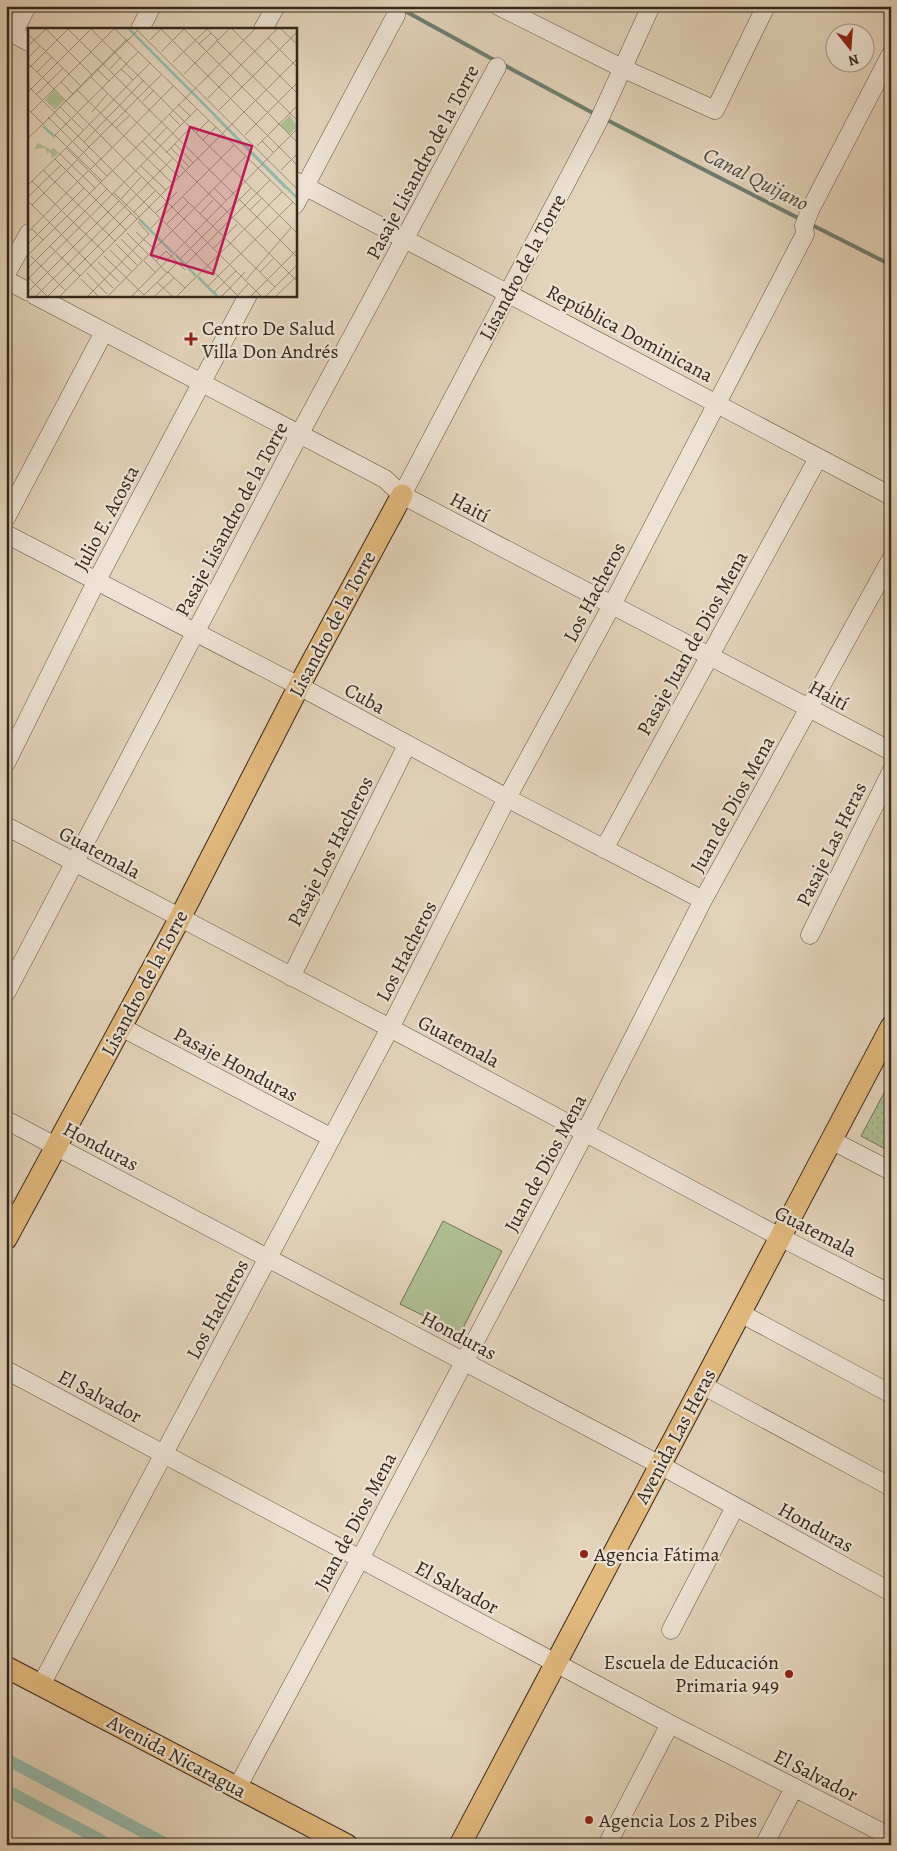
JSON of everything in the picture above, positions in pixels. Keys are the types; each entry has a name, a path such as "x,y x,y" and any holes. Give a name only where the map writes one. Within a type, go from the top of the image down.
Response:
{"main road":[{"name":"Lisandro de la Torre","path":"6,1239 180,918 298,686 402,495"},
{"name":"Avenida Las Heras","path":"460,1845 891,1027"},
{"name":"Avenida Nicaragua","path":"6,1667 347,1845"}],"street":[{"path":"27,6 10,32 28,41"},
{"path":"141,28 152,6"},
{"path":"264,28 276,6"},
{"name":"Lisandro de la Torre","path":"402,495 598,122 651,6"},
{"path":"508,9 622,68 715,110 766,6"},
{"path":"296,201 300,183 396,15"},
{"name":"Los Hacheros","path":"41,1685 390,1028 507,798 612,605 716,404 891,54"},
{"name":"Pasaje Lisandro de la Torre","path":"6,993 299,435 497,67"},
{"name":"República Dominicana","path":"300,183 891,496"},
{"path":"6,274 28,235"},
{"path":"6,280 28,291"},
{"name":"Haití","path":"36,296 385,479 402,495 891,751"},
{"name":"Julio E. Acosta","path":"6,763 96,582 247,296"},
{"path":"6,518 104,332"},
{"name":"Pasaje Juan de Dios Mena","path":"604,849 818,458"},
{"name":"Cuba","path":"6,534 703,900"},
{"name":"Juan de Dios Mena","path":"237,1788 585,1133 703,900 891,559"},
{"name":"Pasaje Los Hacheros","path":"291,977 407,745"},
{"name":"Pasaje Las Heras","path":"810,936 891,772"},
{"name":"Guatemala","path":"6,826 390,1028 780,1237 891,1294"},
{"name":"Pasaje Honduras","path":"121,1027 332,1138"},
{"name":"Honduras","path":"6,1120 660,1465 891,1592"},
{"path":"831,1140 891,1171"},
{"path":"740,1313 891,1394"},
{"name":"El Salvador","path":"6,1370 670,1724 794,1788 889,1831"},
{"path":"702,1386 891,1487"},
{"path":"672,1630 736,1507"},
{"path":"607,1845 670,1724"},
{"path":"764,1845 794,1788"}],"green space":[{"path":"891,1080 891,1152 861,1136"},
{"path":"443,1221 502,1251 460,1334 400,1304"}],"waterway":[{"name":"Canal Quijano","path":"396,6 496,61"},
{"name":"Canal Quijano","path":"502,64 593,113"},
{"name":"Canal Quijano","path":"607,120 802,220"},
{"name":"Canal Quijano","path":"810,224 891,265"},
{"path":"6,1759 168,1845"},
{"path":"6,1790 110,1845"}],"place":[{"name":"Centro De Salud Villa Don Andrés","path":"191,339"},
{"name":"Agencia Fátima","path":"584,1554"},
{"name":"Escuela de Educación Primaria 949","path":"789,1674"},
{"name":"Agencia Los 2 Pibes","path":"589,1820"}]}
